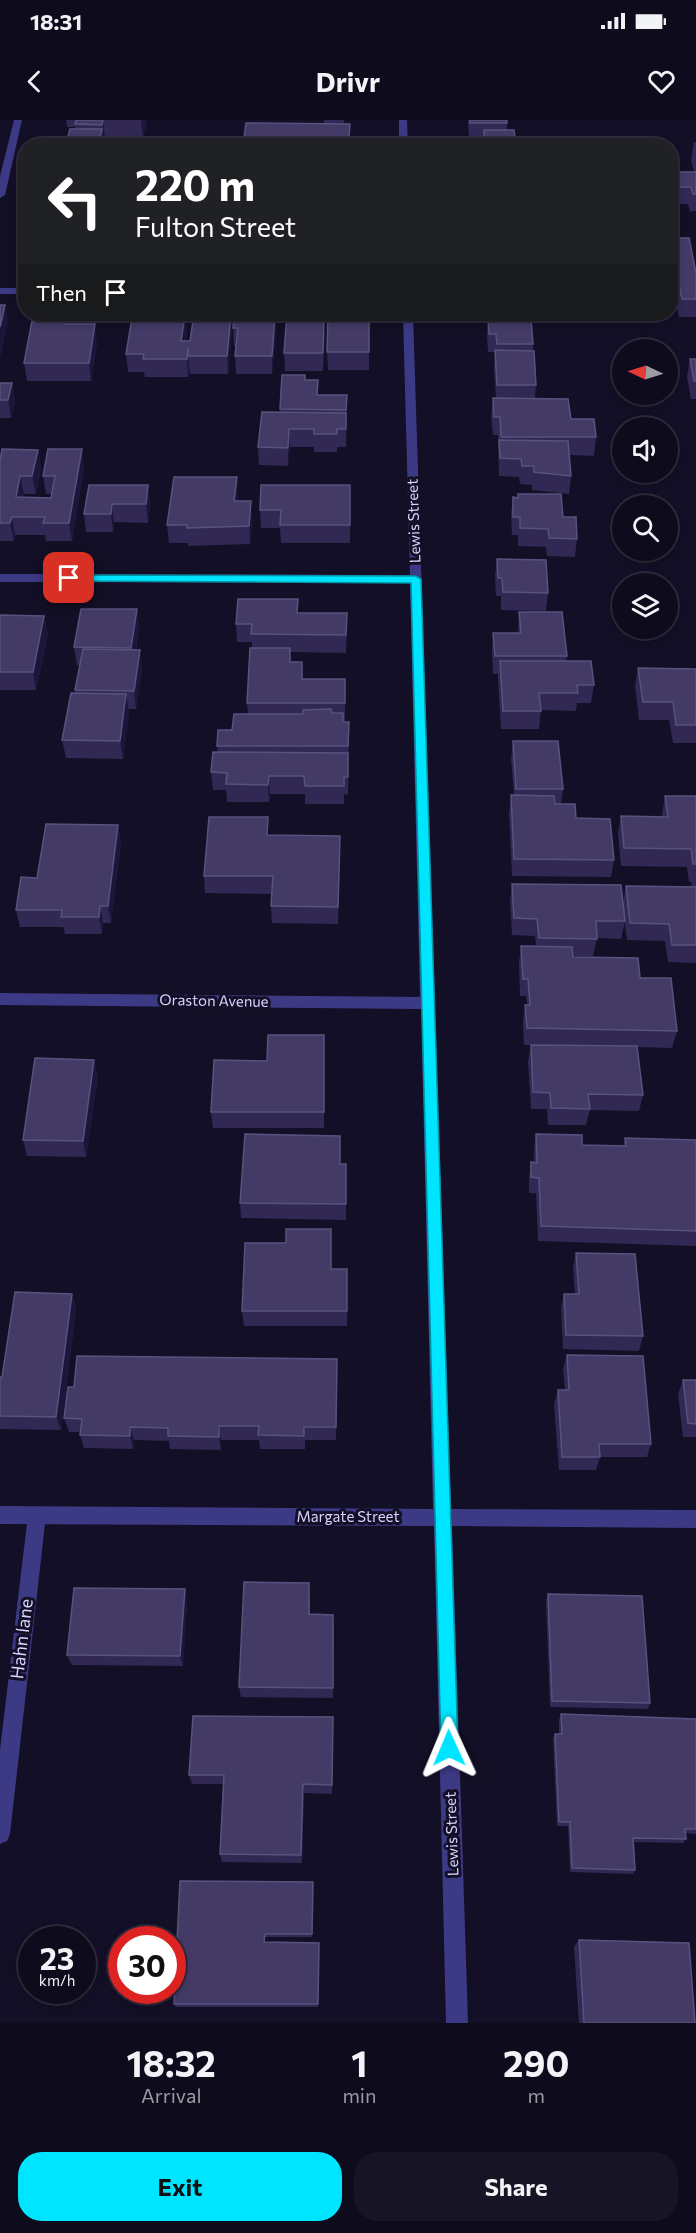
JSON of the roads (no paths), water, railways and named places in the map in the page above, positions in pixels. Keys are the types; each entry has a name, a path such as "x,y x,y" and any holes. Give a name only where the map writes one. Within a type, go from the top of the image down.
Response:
{"street":[{"path":"0,195 18,120"},
{"path":"403,120 404,138"},
{"path":"0,291 18,291"},
{"name":"Lewis Street","path":"408,321 457,2023"},
{"path":"0,578 416,579"},
{"name":"Oraston Avenue","path":"0,999 428,1003"},
{"name":"Margate Street","path":"0,1515 696,1519"},
{"name":"Hahn lane","path":"0,1834 37,1515"}]}
